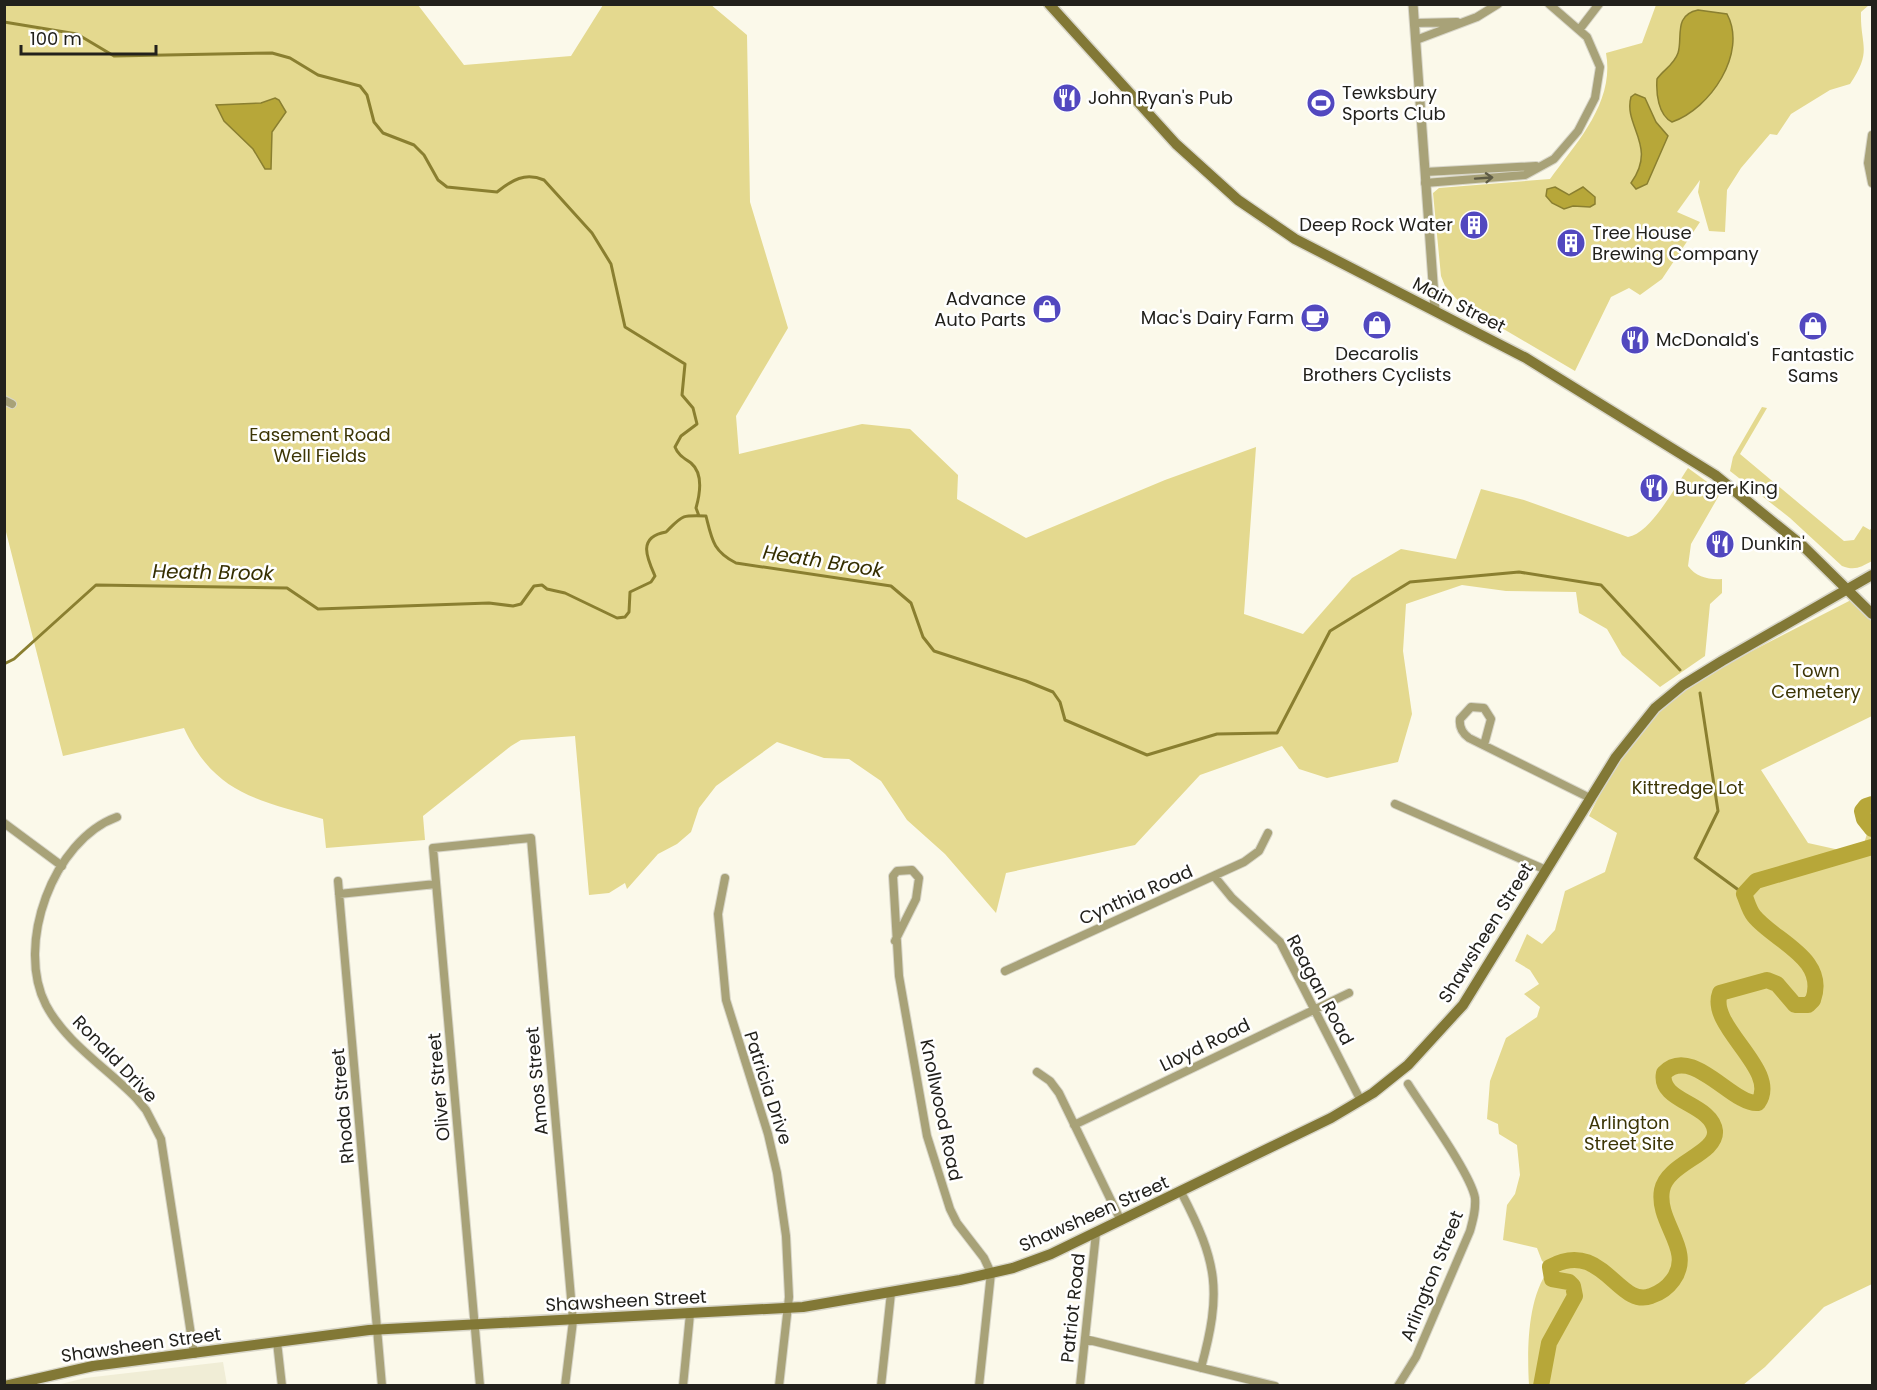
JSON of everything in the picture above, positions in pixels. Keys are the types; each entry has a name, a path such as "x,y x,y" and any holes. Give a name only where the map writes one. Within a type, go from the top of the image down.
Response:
{"main road":[{"name":"Main Street","path":"1049,4 1170,138 1238,200 1295,239 1526,358 1714,475 1770,518 1872,614"},
{"name":"Shawsheen Street","path":"5,1386 93,1366 377,1329 475,1323 573,1321 788,1308 891,1293 991,1273 1036,1260 1181,1192 1360,1101 1419,1055 1463,1005 1590,798 1645,718 1667,697 1722,661 1872,575"}],"street":[{"path":"1413,4 1435,310"},
{"path":"1416,40 1477,17 1498,4"},
{"path":"1425,183 1525,175 1554,159 1564,150 1595,98 1600,67 1592,44 1549,4"},
{"path":"1579,30 1599,4"},
{"path":"1415,23 1461,22"},
{"path":"1872,135 1868,163 1872,183"},
{"path":"1425,172 1541,165"},
{"path":"1484,745 1491,728 1491,718 1484,708 1471,707 1461,716 1460,728 1466,736 1484,745 1590,798"},
{"path":"1395,804 1546,870"},
{"name":"Ronald Drive","path":"117,817 92,831 62,866 44,897 36,926 37,966 47,1006 63,1029 136,1098 158,1133 166,1159 194,1354"},
{"path":"4,823 62,866"},
{"name":"Cynthia Road","path":"1005,970 1253,857 1259,851 1268,833"},
{"name":"Oliver Street","path":"480,1386 433,848 531,838"},
{"name":"Amos Street","path":"531,838 573,1321 565,1386"},
{"name":"Knollwood Road","path":"896,941 919,891 919,876 912,870 901,870 893,874 896,941 903,1003 934,1165 957,1223 984,1258 991,1273"},
{"name":"Reagan Road","path":"1214,876 1232,898 1280,942 1360,1101"},
{"name":"Patricia Drive","path":"725,878 718,914 724,985 733,1026 764,1119 777,1173 789,1267 788,1308 779,1386"},
{"name":"Rhoda Street","path":"338,881 382,1386"},
{"path":"339,894 436,884"},
{"name":"Lloyd Road","path":"1074,1125 1349,993"},
{"path":"1036,1072 1055,1086 1121,1221"},
{"name":"Arlington Street","path":"1398,1386 1416,1356 1470,1231 1475,1209 1475,1198 1468,1179 1408,1084"},
{"path":"1181,1192 1207,1248 1215,1278 1214,1314 1201,1368"},
{"name":"Patriot Road","path":"1080,1386 1096,1233"},
{"path":"979,1386 991,1273"},
{"path":"881,1386 891,1293"},
{"path":"683,1386 690,1314"},
{"path":"1085,1339 1275,1386"},
{"path":"277,1342 282,1386"}],"shaded area":[{"path":"1698,10 1727,14 1732,29 1733,46 1722,78 1712,92 1700,105 1672,122 1667,119 1661,109 1657,79 1678,53 1682,22 1690,13"},
{"path":"1635,94 1645,98 1656,122 1668,136 1647,184 1636,189 1631,183 1638,170 1641,147 1631,117 1631,97"},
{"path":"275,98 279,100 286,112 272,132 271,169 265,169 253,149 224,121 216,105 261,103"},
{"path":"1555,187 1569,195 1583,187 1595,197 1595,204 1590,207 1573,206 1564,209 1552,203 1546,196 1547,189"},
{"path":"223,1362 227,1385 57,1385 85,1378"}],"green space":[{"name":"Easement Road Well Fields","path":"710,4 747,35 750,202 788,328 736,416 739,454 862,424 910,429 958,475 957,499 1026,538 1165,480 1256,447 1244,614 1303,634 1352,578 1401,549 1456,559 1481,489 1524,500 1628,537 1637,534 1654,518 1688,468 1721,492 1691,544 1688,566 1703,577 1722,579 1722,593 1710,604 1705,656 1660,687 1622,655 1607,629 1579,613 1576,592 1506,591 1462,585 1406,604 1403,651 1412,714 1398,762 1327,778 1299,769 1282,746 1200,775 1135,845 1006,873 996,913 945,854 907,820 881,781 849,759 824,758 777,742 716,786 699,808 691,832 677,844 658,854 627,889 625,883 609,893 589,895 575,736 521,740 511,746 423,816 425,840 326,848 323,819 259,800 241,792 210,768 196,750 184,728 63,756 5,528 5,5 418,5 464,65 571,56 603,5"},
{"path":"1656,5 1869,5 1861,12 1863,55 1857,73 1850,84 1830,90 1791,114 1777,135 1770,134 1741,168 1727,190 1725,232 1709,231 1698,192 1700,180 1677,212 1700,222 1662,279 1640,295 1629,288 1611,297 1575,371 1461,304 1445,286 1441,276 1433,193 1439,188 1550,179 1582,136 1599,105 1605,88 1606,53 1642,43"},
{"path":"1762,407 1767,408 1740,454 1844,541 1854,540 1863,526 1870,530 1872,527 1872,561 1858,568 1842,566 1790,518 1730,471 1733,457"},
{"path":"1851,600 1872,620 1872,716 1761,770 1808,843 1844,851 1864,844 1872,816 1872,1284 1824,1307 1765,1367 1743,1385 1529,1385 1530,1323 1537,1292 1551,1267 1542,1261 1537,1248 1503,1240 1507,1205 1515,1194 1520,1175 1517,1145 1499,1134 1498,1124 1487,1119 1490,1081 1506,1038 1537,1017 1540,1007 1524,994 1539,984 1530,970 1515,961 1527,934 1542,944 1555,930 1565,891 1605,872 1617,833 1589,816 1630,733 1687,681 1742,656"}],"waterway":[{"path":"4,22 77,34 114,56 272,53 290,58 318,75 360,86 367,95 374,122 383,133 414,145 424,155 438,180 447,187 497,192 519,178 531,177 544,180 592,233 611,264 625,327 685,364 682,395 693,408 697,424 681,436 675,447 698,473 700,491 696,508 699,516"},
{"name":"Heath Brook","path":"4,664 14,659 96,585 287,588 318,609 489,603 513,606 521,604 534,586 542,585 547,589 565,593 617,618 625,617 629,612 630,592 651,582 655,576 647,555 651,538 666,532 683,517 706,516 715,544 728,559 736,563 891,586 911,603 923,637 934,651 1053,692 1060,702 1065,720 1147,755 1217,734 1277,733 1330,631 1410,582 1519,572 1601,585 1680,670"},
{"name":"Heath Brook","path":"1700,693 1718,811 1695,858 1744,894"},
{"path":"1872,804 1866,806 1862,811 1864,819 1872,829"},
{"path":"1541,1386 1549,1343 1575,1296 1573,1286 1569,1282 1552,1279 1550,1267 1568,1260 1584,1261 1597,1267 1629,1293 1639,1297 1651,1296 1664,1290 1679,1269 1678,1247 1664,1214 1662,1190 1673,1173 1708,1146 1714,1139 1715,1131 1712,1122 1705,1114 1669,1090 1664,1083 1664,1073 1675,1066 1687,1066 1712,1078 1737,1096 1758,1103 1762,1090 1760,1077 1724,1020 1719,1006 1720,993 1767,980 1777,984 1795,1005 1808,1005 1813,1000 1816,985 1813,973 1806,962 1754,916 1744,894 1756,881 1872,847"}],"place":[{"name":"John Ryan's Pub","path":"1067,98"},
{"name":"Tewksbury Sports Club","path":"1321,103"},
{"name":"Deep Rock Water","path":"1474,225"},
{"name":"Tree House Brewing Company","path":"1571,243"},
{"name":"Advance Auto Parts","path":"1047,309"},
{"name":"Mac's Dairy Farm","path":"1315,318"},
{"name":"Decarolis Brothers Cyclists","path":"1377,325"},
{"name":"Fantastic Sams","path":"1813,326"},
{"name":"McDonald's","path":"1635,340"},
{"name":"Burger King","path":"1654,488"},
{"name":"Dunkin'","path":"1720,544"}],"park label":[{"name":"Town Cemetery","path":"1816,681"},
{"name":"Kittredge Lot","path":"1688,788"},
{"name":"Arlington Street Site","path":"1629,1133"}]}
